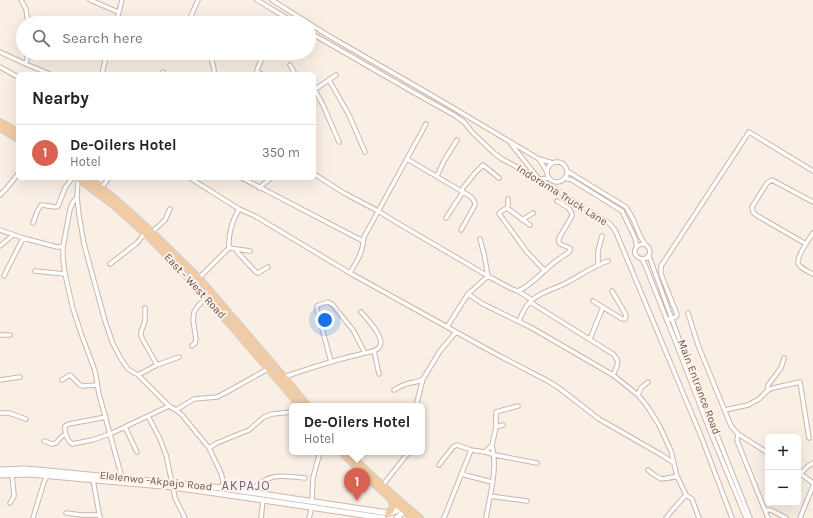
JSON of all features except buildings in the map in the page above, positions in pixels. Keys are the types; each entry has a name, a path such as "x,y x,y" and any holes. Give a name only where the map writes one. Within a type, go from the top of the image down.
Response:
{"main road":[{"path":"0,122 16,131"},
{"path":"0,128 16,138"},
{"name":"East - West Road","path":"79,180 112,204 145,233 207,298 297,403"},
{"name":"East - West Road","path":"91,180 152,232 199,278 306,403"},
{"path":"344,455 389,498 420,518"},
{"path":"351,455 404,508 412,518"},
{"name":"Elelenwo -Akpajo Road","path":"0,470 25,469 45,473 122,478 172,485 222,488 312,505 388,513 404,508"},
{"path":"0,475 45,473 94,480 172,485 263,500 312,505 359,516 382,518"},
{"path":"388,513 393,508 389,498"},
{"path":"397,518 402,514 404,508"}],"street":[{"path":"21,0 26,9 27,16"},
{"path":"90,0 118,12"},
{"path":"117,16 122,0"},
{"path":"191,16 198,0"},
{"path":"257,0 283,16"},
{"path":"272,0 297,16"},
{"path":"316,28 539,159 563,164 567,172 626,207 640,236 650,250 647,258 642,259"},
{"name":"Indorama Truck Lane","path":"316,36 454,115 464,122 472,133 502,159 538,179 609,223 615,230 701,436 732,518"},
{"path":"0,52 16,59"},
{"path":"17,60 45,72"},
{"path":"26,64 27,60"},
{"path":"102,72 105,60"},
{"path":"212,60 214,72"},
{"path":"258,72 257,70 261,60"},
{"path":"290,65 294,72"},
{"path":"0,67 16,76"},
{"path":"316,89 336,75"},
{"path":"329,80 349,115 365,152"},
{"path":"316,93 323,105 339,142"},
{"path":"440,108 445,103"},
{"path":"350,273 359,257 363,241 378,211 426,124"},
{"path":"667,320 676,317 677,315 661,274 661,266 749,132 813,171"},
{"path":"437,176 457,140"},
{"path":"510,142 538,179 549,178 557,182 562,180 567,172"},
{"path":"407,159 471,197 475,205 461,230"},
{"path":"539,159 549,178"},
{"path":"547,173 549,166 554,163"},
{"path":"446,218 463,192 463,188 483,165 499,178"},
{"path":"316,175 488,276 518,291 613,354 617,358 618,364 613,375"},
{"path":"0,195 16,176"},
{"path":"564,178 572,180 622,211 635,238 637,246 635,254 638,258 642,259 746,518"},
{"path":"33,223 41,205 58,206 65,188 74,180"},
{"path":"76,180 78,215 84,244 105,321 121,359 128,369 138,375 170,406 182,415 209,448 221,473 223,481 222,488"},
{"path":"101,188 107,180"},
{"path":"193,180 350,273 494,353 546,380 559,388 599,419 674,463"},
{"path":"245,180 363,241"},
{"path":"259,188 269,180"},
{"path":"806,244 756,215 753,212 752,207 767,183 772,180 813,202"},
{"path":"76,197 70,209 63,247 65,274 73,309 95,371 97,386 122,478"},
{"path":"507,208 508,199"},
{"path":"518,291 522,290 570,250 570,248 560,244 559,238 572,214 557,201"},
{"path":"229,248 228,240 230,227 239,208"},
{"path":"507,208 530,225"},
{"path":"507,208 500,212 500,215 518,241 545,270"},
{"path":"152,232 165,220 170,209"},
{"path":"522,220 533,213"},
{"path":"0,230 23,238 57,247 63,247"},
{"path":"110,264 137,243 145,233"},
{"path":"813,233 798,260 799,266 813,274"},
{"path":"0,246 13,235"},
{"path":"598,264 598,251 602,236"},
{"path":"4,276 12,259 18,251 23,238"},
{"path":"480,239 488,276"},
{"path":"637,246 645,244"},
{"path":"229,248 250,251"},
{"path":"199,278 229,248"},
{"path":"236,249 256,272 268,267"},
{"name":"Main Entrance Road","path":"648,256 750,518"},
{"path":"519,321 525,308 539,294 573,280 598,264 608,260"},
{"path":"35,271 65,274"},
{"path":"447,327 468,294 488,276"},
{"path":"592,301 622,319 625,319 626,315 612,291"},
{"path":"468,294 483,304 519,321 613,375 638,395 659,425 671,451 677,476 686,494 692,499 699,518"},
{"path":"192,346 196,339 193,320 194,312 207,298"},
{"path":"331,362 317,306 328,302 332,304 353,330 365,353"},
{"path":"590,339 603,307"},
{"path":"145,308 145,321 141,336 157,365"},
{"path":"284,377 331,362 374,351 380,346 380,338 371,322 361,312"},
{"path":"688,313 698,345 732,426 738,434 765,451"},
{"path":"417,403 424,379 440,351 456,332"},
{"path":"0,335 10,335"},
{"path":"374,351 379,374"},
{"path":"138,375 157,365 179,358"},
{"path":"768,390 768,386 781,368 784,358"},
{"path":"176,410 194,399 217,397 269,369"},
{"path":"62,380 70,376 80,385 97,386"},
{"path":"0,380 20,377"},
{"path":"394,390 424,379"},
{"path":"638,395 641,388 648,382"},
{"path":"725,410 748,406 759,399 768,390 800,382 809,438"},
{"path":"106,417 65,426 66,434 70,442 72,444 92,440 110,434 170,406"},
{"path":"486,518 495,455 492,445 496,427 496,412 518,406"},
{"path":"0,413 9,412 26,419"},
{"path":"209,448 217,443 249,430 264,417 272,414 289,412"},
{"path":"148,416 160,439 166,455 175,498 185,518"},
{"path":"496,427 503,425"},
{"path":"125,427 137,452"},
{"path":"44,441 52,444 56,443 59,438 66,434"},
{"path":"738,434 738,444 768,518"},
{"path":"439,465 455,445 471,450 537,463"},
{"path":"485,452 492,445"},
{"path":"445,518 471,450"},
{"path":"309,518 312,505 313,478 319,455"},
{"path":"382,486 407,455"},
{"path":"801,471 813,463"},
{"path":"648,470 656,477 662,479 677,476"},
{"path":"33,518 44,482 45,473"},
{"path":"10,503 14,496 12,474"},
{"path":"461,474 492,482"},
{"path":"801,474 813,483"},
{"path":"249,493 262,480 288,475 305,478"},
{"path":"66,513 99,516 94,480"},
{"path":"800,518 813,486"},
{"path":"666,518 686,494"},
{"path":"490,496 527,501"},
{"path":"261,518 263,500"},
{"path":"766,510 771,510 786,518"}],"place":[{"name":"De-Oilers Hotel","path":"357,501"}],"district":[{"name":"AKPAJO","path":"246,485"}]}
